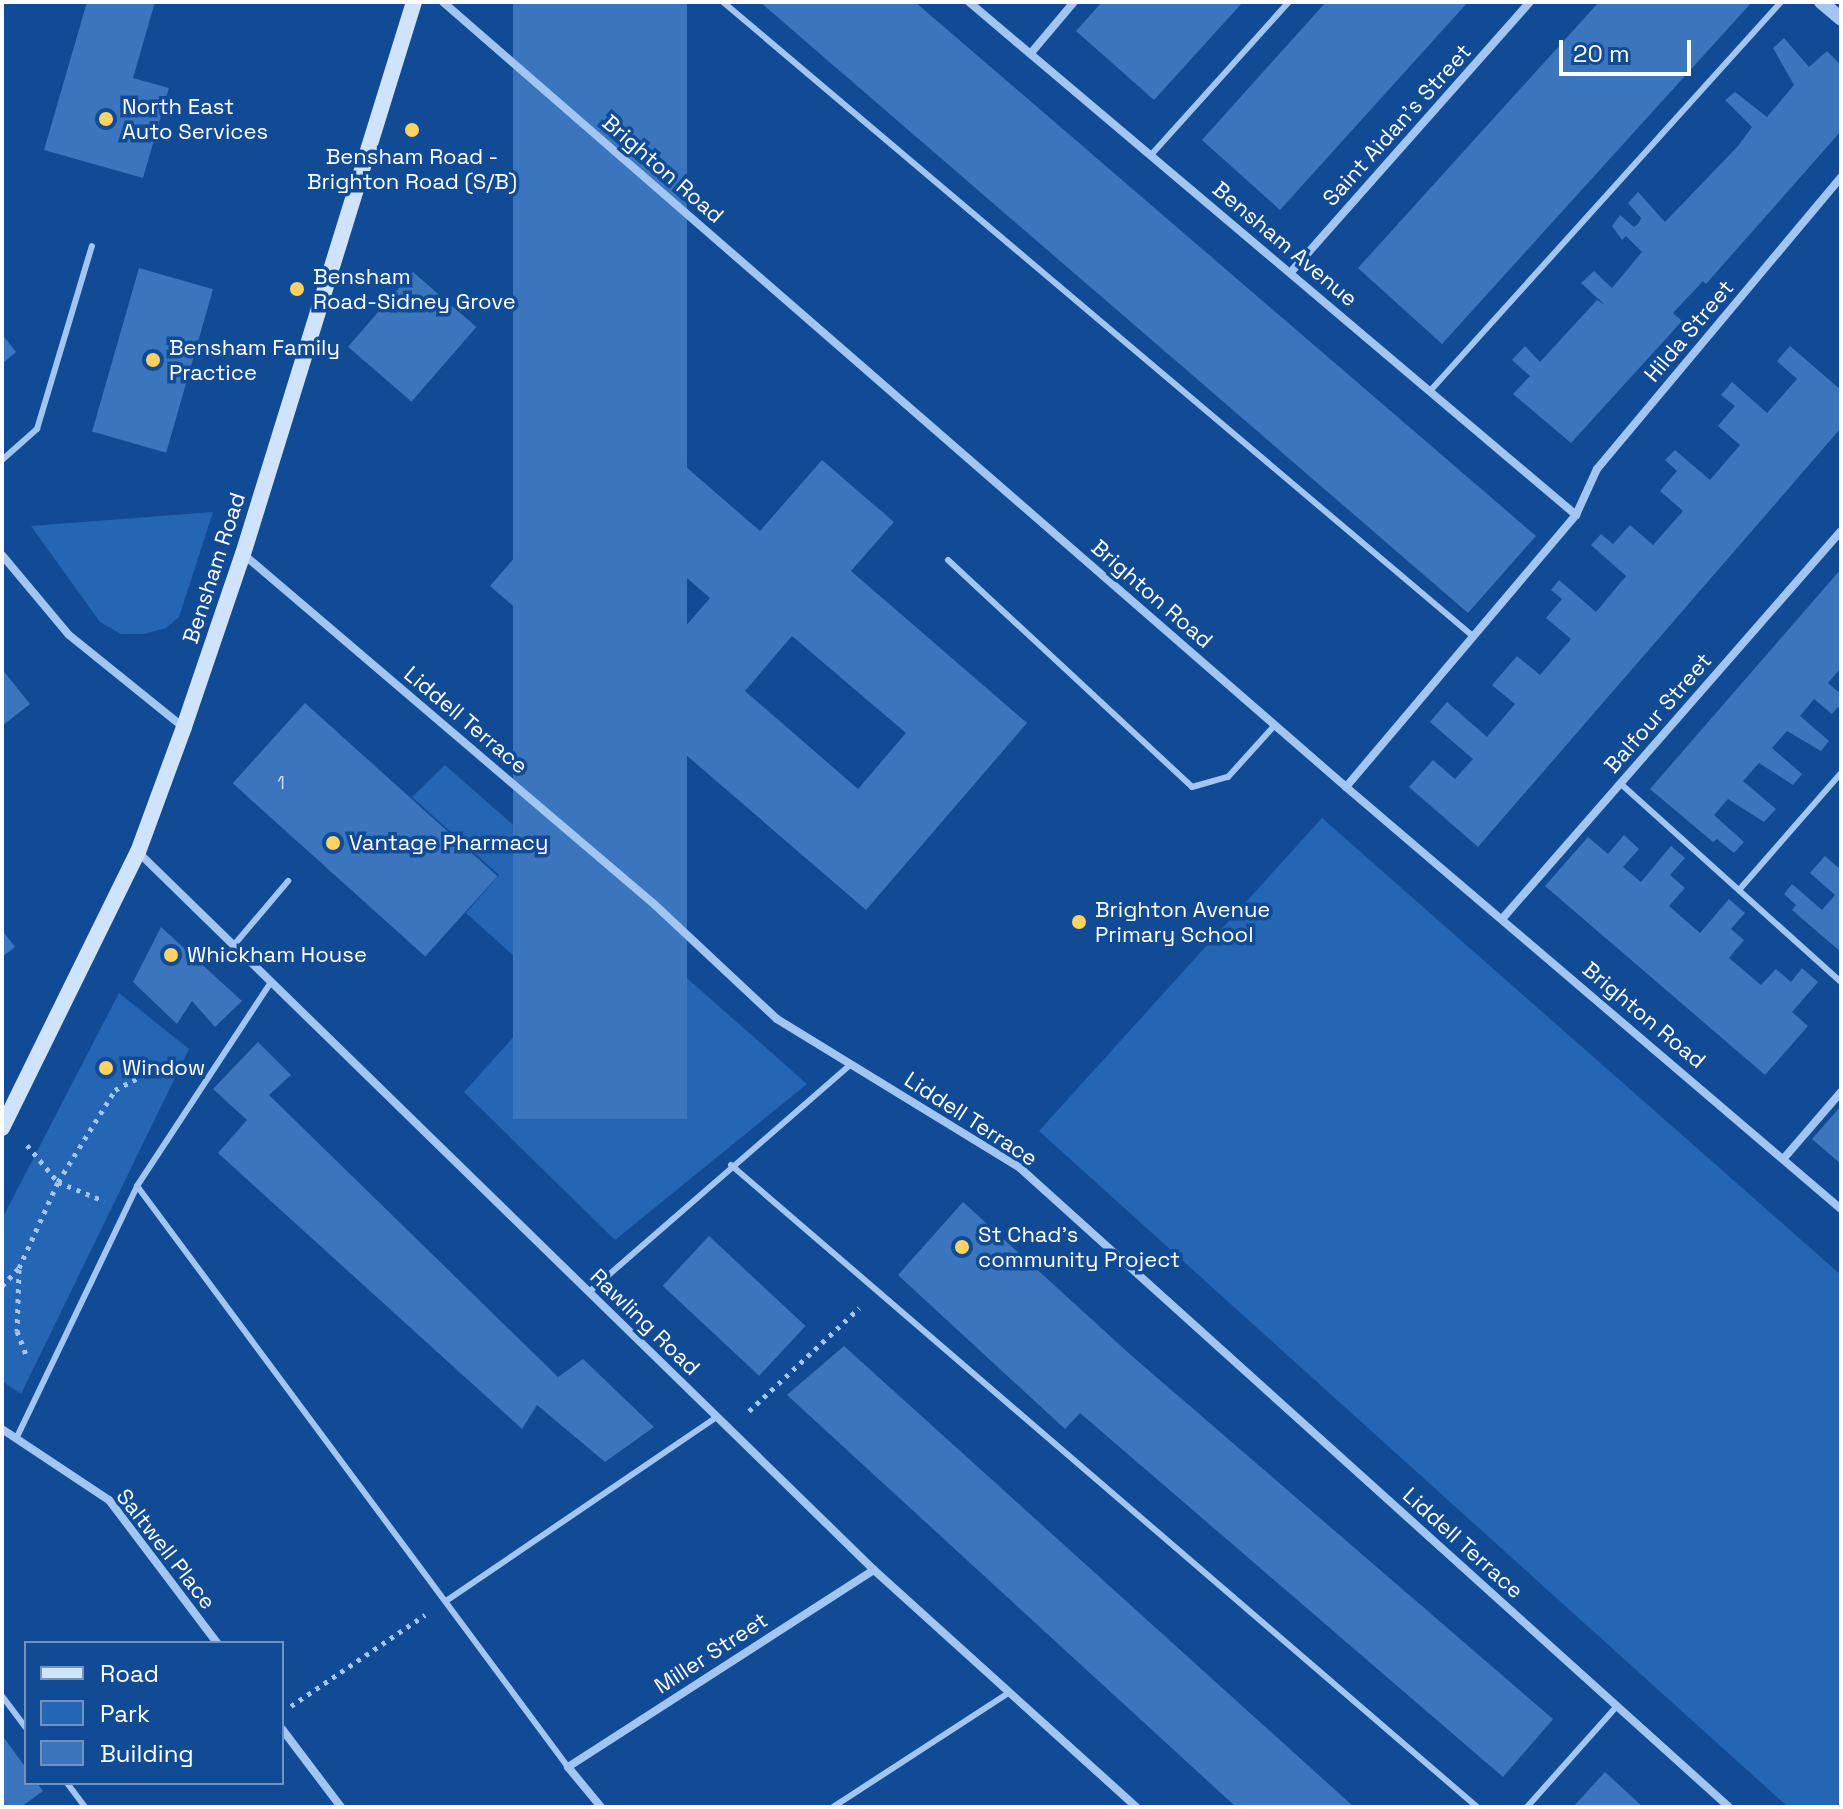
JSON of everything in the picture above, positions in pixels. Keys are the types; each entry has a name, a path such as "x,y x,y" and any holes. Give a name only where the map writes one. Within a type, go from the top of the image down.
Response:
{"main road":[{"name":"Bensham Road","path":"4,1123 138,852 184,727 243,554 414,2"}],"street":[{"name":"Brighton Road","path":"443,2 1346,787 1785,1157 1841,1209"},
{"name":"Bensham Avenue","path":"969,2 1576,515"},
{"path":"1031,53 1074,2"},
{"name":"Saint Aidan's Street","path":"1291,272 1530,2"},
{"path":"1821,2 1841,19"},
{"name":"Hilda Street","path":"1346,787 1576,515 1597,469 1841,177"},
{"name":"Balfour Street","path":"1502,919 1841,531"},
{"name":"Liddell Terrace","path":"243,554 654,904 777,1019 1020,1168 1729,1807"},
{"path":"2,555 69,635 184,727"},
{"name":"Rawling Road","path":"138,852 874,1570 1136,1807"},
{"path":"1785,1157 1841,1092"},
{"name":"Saltwell Place","path":"2,1429 109,1500 215,1641"},
{"name":"Miller Street","path":"568,1767 874,1570"},
{"path":"284,1732 341,1807"},
{"path":"568,1767 601,1807"}],"lane":[{"path":"723,2 1474,637"},
{"path":"1151,155 1289,2"},
{"path":"1430,391 1781,2"},
{"path":"2,460 37,429 92,246"},
{"path":"948,560 1192,787 1228,777 1275,725"},
{"path":"1739,890 1841,773"},
{"path":"1621,784 1841,982"},
{"path":"234,945 288,881"},
{"path":"16,1439 137,1186 271,982"},
{"path":"589,1292 731,1165 851,1064"},
{"path":"731,1165 1477,1807"},
{"path":"137,1186 568,1767"},
{"path":"446,1601 717,1417"},
{"path":"833,1807 1010,1692"},
{"path":"2,1696 24,1725"},
{"path":"1527,1807 1617,1706"},
{"path":"68,1785 85,1807"}],"path":[{"path":"2,1286 19,1268 58,1182 115,1090 159,1067"},
{"path":"4,1123 58,1182 126,1209"},
{"path":"19,1268 17,1331 40,1389"},
{"path":"730,1429 877,1291"},
{"path":"284,1711 446,1601"}],"green space":[{"path":"213,512 179,617 166,628 144,634 121,634 100,622 31,526"},
{"path":"445,765 807,1084 615,1240 464,1092 554,992 466,913 499,875 412,797"},
{"path":"1322,818 1841,1275 1841,1807 1788,1807 1039,1131"},
{"path":"119,993 189,1049 21,1394 2,1381 2,1219"}],"building":[{"name":"North East Auto Services","path":"87,2 155,2 133,78 169,88 143,178 44,150"},
{"path":"513,2 687,2 687,1119 513,1119"},
{"path":"760,2 915,2 1536,536 1468,613"},
{"path":"1102,2 1243,2 1154,100 1076,31"},
{"path":"1326,2 1468,2 1280,210 1202,140"},
{"path":"1599,2 1752,2 1442,344 1358,268"},
{"path":"1784,38 1809,67 1827,51 1841,65 1841,131 1706,284 1703,281 1673,313 1682,321 1571,443 1513,394 1530,376 1512,360 1525,346 1540,362 1597,300 1605,305 1581,283 1594,271 1612,288 1642,252 1626,236 1622,240 1612,226 1620,215 1634,227 1639,223 1641,218 1628,203 1638,192 1665,222 1738,146 1752,127 1725,100 1735,92 1767,117 1794,85 1773,48"},
{"name":"Bensham Family Practice","path":"139,268 213,289 166,453 92,431"},
{"path":"413,272 476,327 411,402 348,347"},
{"path":"2,334 16,352 2,364"},
{"path":"1790,346 1841,390 1841,428 1478,847 1409,787 1433,760 1455,779 1473,759 1430,722 1447,702 1487,737 1515,704 1492,685 1517,656 1540,675 1571,639 1546,618 1562,599 1551,590 1559,580 1596,612 1626,576 1591,545 1601,534 1613,544 1630,525 1653,545 1683,511 1660,491 1677,471 1665,460 1675,450 1710,480 1740,445 1718,426 1735,406 1721,395 1732,382 1767,413 1797,379 1777,361"},
{"path":"633,421 760,531 822,460 894,522 851,571 1027,723 866,910 490,586","holes":["644,541 710,598 685,627 619,570","792,636 906,733 858,789 745,691"]},
{"path":"1841,569 1841,668 1828,683 1841,694 1841,710 1838,707 1832,714 1814,699 1800,716 1829,741 1821,751 1787,731 1772,748 1802,774 1793,785 1759,763 1743,781 1776,809 1764,822 1728,799 1714,815 1744,842 1734,853 1717,839 1713,842 1650,789"},
{"path":"2,669 30,704 2,726"},
{"path":"305,703 497,876 425,957 233,783"},
{"path":"1624,835 1639,849 1623,867 1641,882 1671,846 1685,858 1670,875 1685,888 1669,906 1700,933 1729,899 1745,913 1731,929 1744,940 1729,958 1761,985 1776,969 1791,982 1802,968 1818,982 1792,1012 1808,1026 1765,1075 1545,886 1588,837 1608,854"},
{"path":"1825,856 1841,870 1841,952 1792,910 1796,905 1784,894 1792,884 1822,910 1835,895 1810,873"},
{"name":"Whickham House","path":"161,927 242,1001 215,1027 192,1001 177,1024 133,982"},
{"path":"2,930 15,947 2,957"},
{"path":"258,1042 291,1075 269,1095 558,1377 583,1359 654,1427 605,1462 537,1405 522,1429 218,1153 247,1120 213,1089"},
{"path":"1841,1106 1841,1164 1812,1139"},
{"path":"963,1202 1133,1357 1553,1719 1503,1777 1080,1413 1065,1429 898,1275"},
{"path":"709,1236 806,1326 759,1376 663,1286"},
{"path":"844,1346 1354,1807 1236,1807 787,1395"},
{"path":"2,1735 24,1765 24,1785 38,1785 43,1791 21,1807 2,1807"},
{"path":"1605,1772 1643,1807 1573,1807"}],"place":[{"name":"North East Auto Services","path":"106,119"},
{"name":"Bensham Road - Brighton Road (S/B)","path":"412,130"},
{"name":"Bensham Road-Sidney Grove","path":"297,289"},
{"name":"Bensham Family Practice","path":"153,360"},
{"name":"Vantage Pharmacy","path":"333,843"},
{"name":"Brighton Avenue Primary School","path":"1079,922"},
{"name":"Whickham House","path":"171,955"},
{"name":"Window","path":"106,1068"},
{"name":"St Chad's community Project","path":"962,1247"}]}
